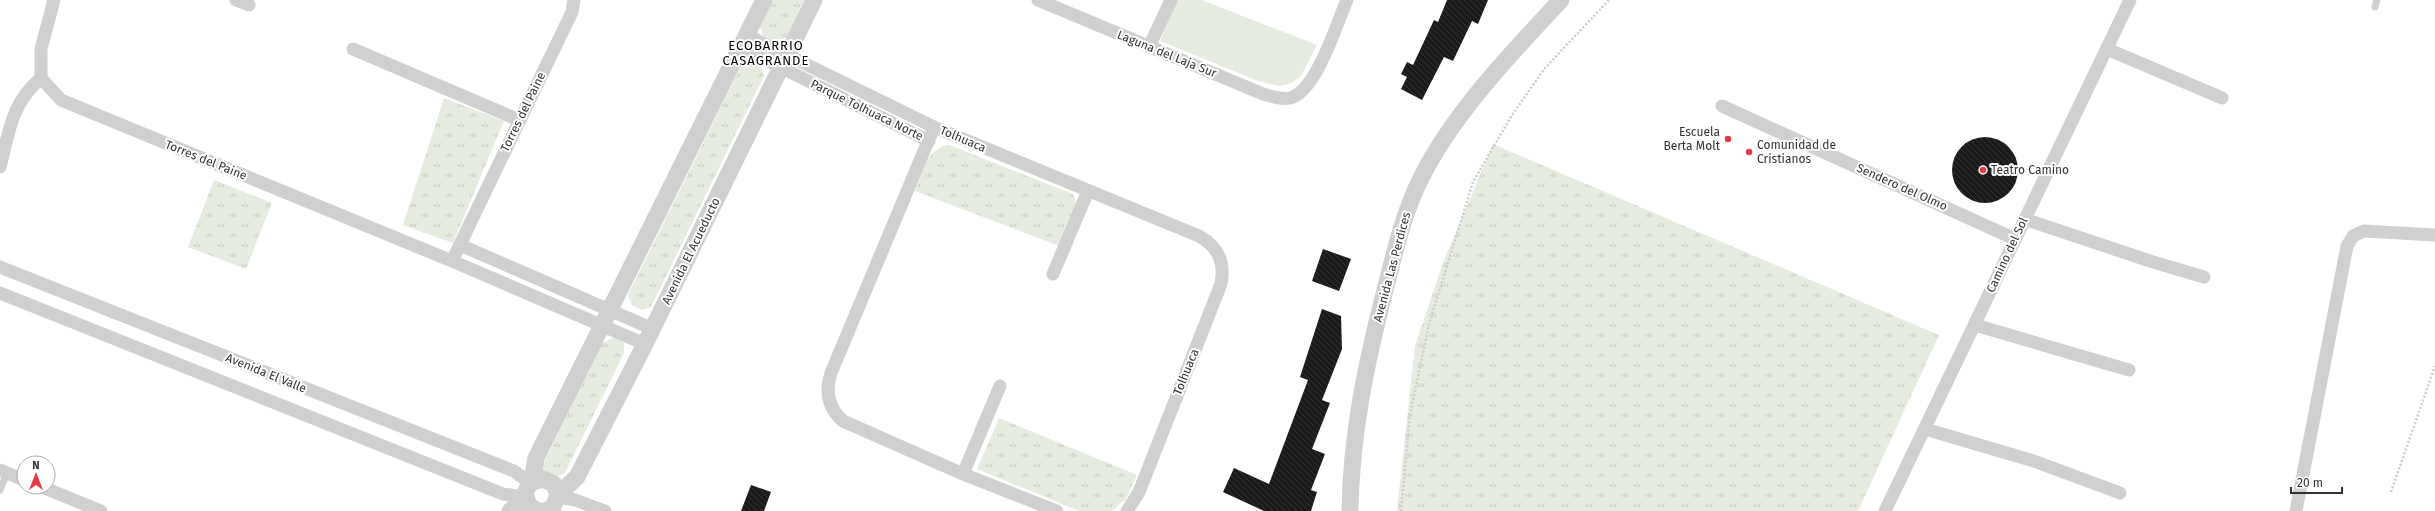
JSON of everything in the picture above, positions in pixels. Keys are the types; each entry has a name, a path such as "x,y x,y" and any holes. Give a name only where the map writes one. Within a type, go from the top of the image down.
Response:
{"street":[{"path":"0,167 15,111 21,98 41,78 41,49 54,0"},
{"path":"236,0 249,5"},
{"name":"Torres del Paine","path":"452,261 572,12 574,0"},
{"path":"605,511 575,500 552,506 529,506 528,490 536,458 764,0"},
{"name":"Avenida El Acueducto","path":"552,506 577,476 645,344 814,0"},
{"name":"Laguna del Laja Sur","path":"1038,0 1263,94 1282,98 1297,95 1307,85 1317,69 1346,0"},
{"path":"1150,47 1171,0"},
{"name":"Avenida Las Perdices","path":"1350,511 1352,449 1357,417 1380,309 1399,235 1409,205 1421,178 1455,124 1524,39 1561,0"},
{"name":"Camino del Sol","path":"1885,511 2130,0"},
{"name":"Parque Tolhuaca Norte","path":"743,41 784,61 934,127"},
{"path":"353,49 519,120"},
{"path":"2107,49 2222,98"},
{"name":"Parque Tolhuaca Norte","path":"784,61 929,141"},
{"name":"Torres del Paine","path":"41,78 61,100 452,261 645,344"},
{"name":"Sendero del Olmo","path":"1722,106 2015,239"},
{"name":"Tolhuaca","path":"1057,511 963,474 843,421 832,409 828,399 831,374 934,127 1205,239 1216,248 1223,268 1221,284 1142,485 1127,511"},
{"path":"1053,274 1088,191"},
{"path":"2024,219 2204,277"},
{"path":"2296,511 2347,246 2353,236 2364,231 2435,235"},
{"path":"460,245 652,329"},
{"name":"Avenida El Valle","path":"0,267 514,471 528,490 503,494 0,293"},
{"path":"1975,325 2129,370"},
{"path":"963,474 1000,386"},
{"path":"1925,429 2034,461 2120,493"},
{"path":"3,472 16,477"},
{"path":"510,511 539,479 547,479 556,488 552,506"},
{"path":"56,493 101,511"}],"lane":[{"path":"0,490 3,472"}],"path":[{"path":"1401,511 1410,415 1429,324 1473,182 1512,115 1545,68 1609,0"},
{"path":"2391,492 2435,366"}],"green space":[{"path":"772,0 804,0 786,38 771,41 763,35 760,26"},
{"path":"1177,0 1202,0 1317,45 1301,76 1291,83 1280,86 1258,81 1160,41"},
{"path":"749,62 762,68 764,76 651,307 642,310 632,305 628,295 742,64"},
{"path":"444,98 504,121 453,243 403,225"},
{"path":"1493,144 1939,335 1858,511 1397,511 1415,346 1443,263"},
{"path":"949,145 1073,194 1077,205 1059,246 915,191 926,162 930,156 941,147"},
{"path":"214,180 272,203 246,269 188,247"},
{"path":"614,337 624,342 624,353 565,473 555,478 543,474 542,467 601,344"},
{"path":"999,418 1137,475 1126,499 1112,511 1079,511 977,469"}],"building":[{"path":"1447,0 1488,0 1478,24 1472,21 1453,61 1444,57 1422,100 1401,89 1407,77 1401,74 1407,62 1413,65 1434,20 1438,22"},
{"path":"1978,137 1992,137 2004,142 2013,151 2018,163 2016,183 2009,194 1992,203 1978,203 1966,198 1957,189 1952,177 1952,163 1957,151 1966,142"},
{"path":"1323,249 1351,259 1339,291 1312,281"},
{"path":"1322,309 1341,316 1342,349 1322,400 1330,403 1312,449 1325,454 1311,490 1317,492 1311,511 1264,511 1223,492 1234,468 1269,484 1308,380 1300,377"},
{"path":"751,485 771,492 764,511 741,511"}],"place":[{"name":"Escuela Berta Molt","path":"1728,139"},
{"name":"Comunidad de Cristianos","path":"1749,152"},
{"name":"Teatro Camino","path":"1983,170"}],"district":[{"name":"ECOBARRIO CASAGRANDE","path":"766,52"}]}
